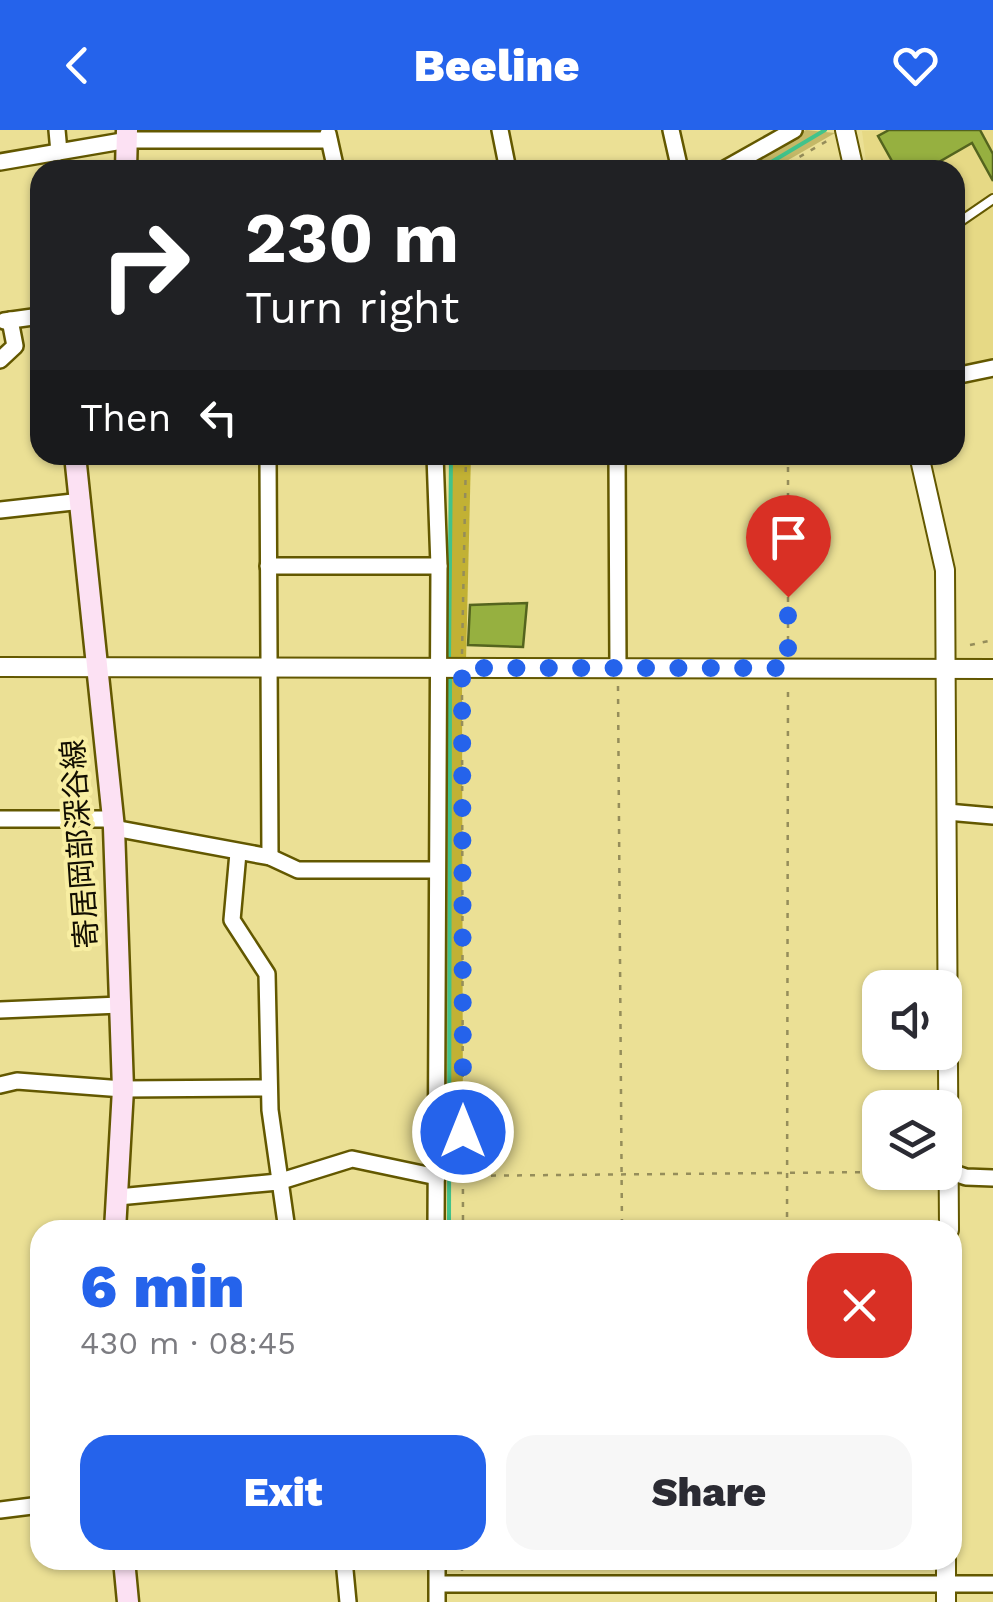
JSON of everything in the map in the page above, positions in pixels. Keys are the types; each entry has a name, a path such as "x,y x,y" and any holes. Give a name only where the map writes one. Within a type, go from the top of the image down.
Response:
{"main road":[{"path":"127,160 128,135"},
{"name":"寄居岡部深谷線","path":"77,465 113,823 123,1089 116,1220"},
{"path":"125,1570 128,1602"}],"street":[{"path":"56,130 59,152"},
{"path":"500,130 506,160"},
{"path":"672,130 678,160"},
{"path":"741,160 794,130"},
{"path":"845,130 852,160"},
{"path":"0,162 128,135 328,135 334,160"},
{"path":"0,360 15,346 5,321 30,317"},
{"path":"965,374 993,368"},
{"path":"268,465 270,857"},
{"path":"435,465 436,1220"},
{"path":"617,465 618,669"},
{"path":"921,465 945,570 948,1090"},
{"path":"0,510 82,501"},
{"path":"268,566 438,566"},
{"path":"0,667 993,669"},
{"path":"947,812 993,816"},
{"path":"0,819 113,823 238,854 270,857 298,870 436,870"},
{"path":"238,854 232,920 268,974 269,1088 285,1220"},
{"path":"0,1010 120,1005"},
{"path":"0,1085 16,1081 123,1089 269,1088"},
{"path":"118,1197 278,1182 352,1159 436,1177"},
{"path":"962,1176 993,1178"},
{"path":"948,1190 948,1220"},
{"path":"0,1510 30,1507"},
{"path":"345,1570 348,1602"},
{"path":"437,1570 437,1602"},
{"path":"438,1584 946,1593 993,1584"}],"lane":[{"path":"965,218 993,199"}],"path":[{"path":"794,160 845,130"},
{"path":"463,1220 466,465"},
{"path":"787,1220 788,465"},
{"path":"970,646 993,640"},
{"path":"618,669 622,1220"},
{"path":"461,1176 862,1172"}],"shaded area":[{"path":"806,130 835,133 788,160 753,160"},
{"path":"993,130 993,364 965,370 965,160 866,160 862,131"},
{"path":"451,465 471,465 466,661 449,660"},
{"path":"450,678 448,1152 441,1148 442,680"},
{"path":"450,678 462,681 463,1169 454,1170 455,1159 448,1152"}],"building":[{"path":"889,130 980,130 993,154 993,181 972,143 942,160 891,160 878,136"},
{"path":"527,603 523,647 468,645 470,605"}],"waterway":[{"path":"775,160 825,130"},
{"path":"449,660 451,465"},
{"path":"449,1220 450,675"},
{"path":"445,1570 445,1577"},
{"path":"445,1587 445,1602"}],"route":[{"path":"463,1132 462,668 788,668 788,597"}]}
